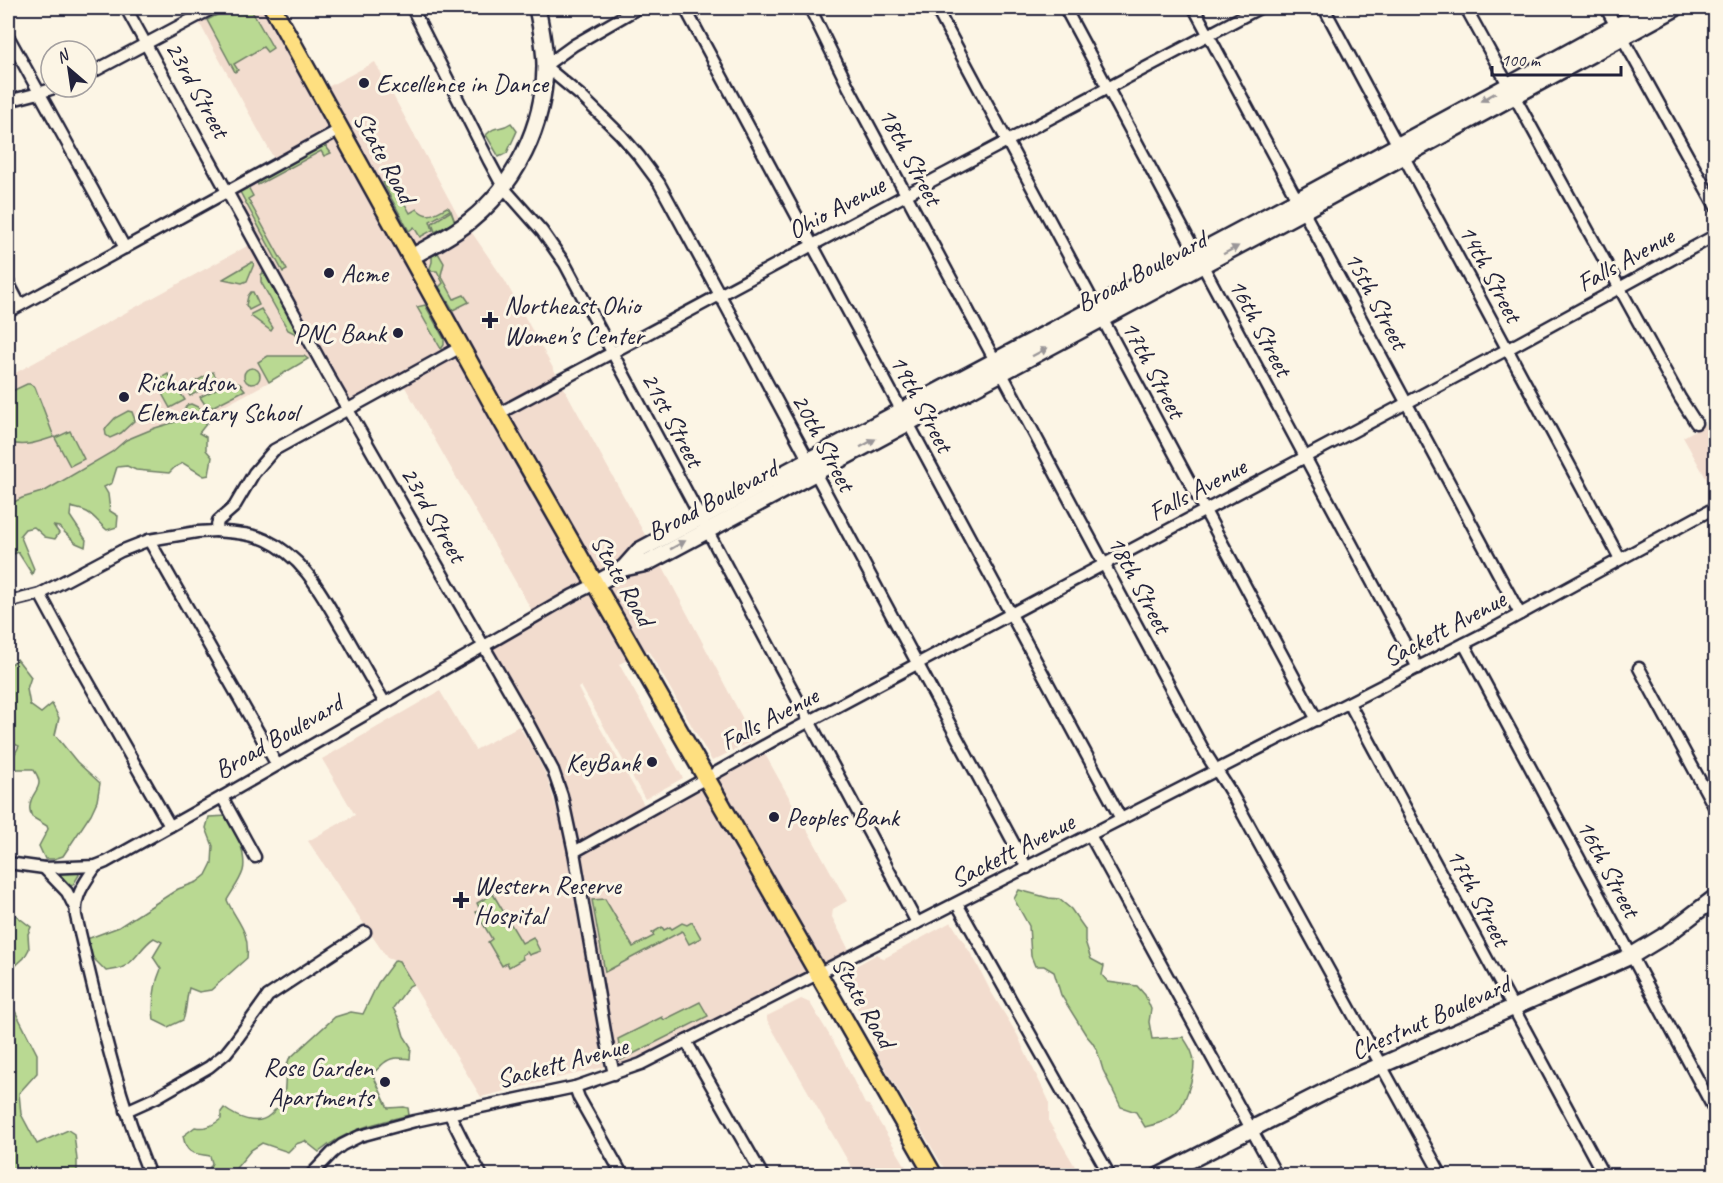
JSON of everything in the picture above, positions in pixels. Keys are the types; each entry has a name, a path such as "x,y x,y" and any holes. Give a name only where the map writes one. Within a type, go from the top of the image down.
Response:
{"main road":[{"name":"State Road","path":"273,8 498,414 934,1176"},
{"path":"411,257 468,222 484,209 514,171 532,136 541,102 545,66 537,8"},
{"name":"Broad Boulevard","path":"1619,32 1649,8"},
{"name":"Broad Boulevard","path":"595,584 624,568 640,550 704,524 1200,260 1619,32 1676,8"},
{"name":"Chestnut Boulevard","path":"1160,1176 1381,1065 1631,956 1669,933 1716,897"}],"street":[{"name":"23rd Street","path":"126,8 348,409 553,770 562,796 574,852 614,1074"},
{"path":"99,69 213,8"},
{"name":"21st Street","path":"412,8 503,187 537,224 558,253 918,923"},
{"path":"545,66 574,45 638,8"},
{"name":"19th Street","path":"686,8 1121,819"},
{"name":"18th Street","path":"810,8 849,88 1103,565 1202,747 1216,771 1224,779 1442,1176"},
{"name":"17th Street","path":"936,8 1317,720"},
{"name":"16th Street","path":"1065,8 1418,668"},
{"name":"15th Street","path":"1194,8 1520,614"},
{"name":"Ohio Avenue","path":"498,414 1208,33 1259,8"},
{"name":"14th Street","path":"1324,8 1620,559"},
{"path":"1466,8 1680,398 1696,423"},
{"path":"1606,8 1716,207"},
{"path":"8,36 39,93 8,100"},
{"name":"20th Street","path":"545,66 597,110 639,156 672,206 1027,867"},
{"path":"42,99 125,248"},
{"path":"8,312 340,129"},
{"name":"Falls Avenue","path":"574,852 706,777 1506,350 1716,235"},
{"path":"8,282 20,305"},
{"path":"216,531 218,521 234,507 254,473 274,450 461,347"},
{"name":"Sackett Avenue","path":"310,1176 342,1145 360,1136 575,1087 641,1064 1418,668 1716,507"},
{"path":"8,602 40,594 121,551 149,540 216,531 266,540 287,552 315,582 384,703"},
{"path":"149,540 277,765"},
{"name":"Broad Boulevard","path":"8,862 44,868 96,866 118,856 595,584"},
{"path":"40,594 170,826"},
{"name":"16th Street","path":"1464,644 1716,1113"},
{"path":"1639,668 1716,810"},
{"name":"17th Street","path":"1349,703 1604,1176"},
{"path":"222,796 255,857"},
{"path":"1090,835 1277,1176"},
{"path":"75,909 80,890 96,866"},
{"path":"44,868 67,892 75,909 126,1111 150,1176"},
{"path":"957,904 1110,1176"},
{"path":"126,1111 157,1097 209,1067 226,1053 268,996 365,932"},
{"path":"686,1041 763,1176"},
{"path":"575,1087 623,1176"},
{"path":"450,1114 482,1176"}],"shaded area":[{"path":"197,8 287,8 277,13 320,91 375,62 463,225 466,224 505,281 660,562 754,740 712,761 648,650 619,664 683,778 645,799 581,686 578,688 582,696 647,810 761,747 847,901 833,909 832,917 852,956 614,1074 562,796 484,646 535,616 401,380 348,409 228,191 277,164 196,17 200,14"},
{"name":"Richardson Elementary School","path":"251,244 312,357 8,522 8,377"},
{"path":"1715,419 1715,494 1683,437"},
{"name":"Western Reserve Hospital","path":"440,691 475,750 519,726 547,777 562,827 604,1067 481,1097 399,962 387,958 308,841 355,815 322,759"},
{"path":"951,922 1018,1036 1049,1101 1049,1122 1080,1175 948,1175 878,1056 864,1019 843,984 842,977 845,972 877,954 883,959"},
{"path":"801,999 810,1003 839,1051 865,1104 869,1105 911,1175 856,1175 767,1020 767,1016"}],"green space":[{"path":"231,8 250,8 273,48 267,52 263,47 234,64 238,70 235,72 207,20"},
{"path":"511,123 517,131 507,153 499,157 486,135"},
{"path":"324,144 331,153 324,156 321,151 258,185 257,181"},
{"path":"390,177 410,213 417,209 428,215 447,207 450,210 430,221 433,230 420,237 414,227 409,231 383,183"},
{"path":"247,185 253,196 248,199 287,270 283,272 239,190"},
{"path":"451,211 455,222 435,232 432,223"},
{"path":"438,253 444,263 441,275 454,299 464,295 469,302 453,310 439,287 443,283 437,271 431,271 430,268 432,256"},
{"path":"252,262 254,264 247,281 242,283 223,279"},
{"path":"265,270 299,333 288,330 261,282 261,275"},
{"path":"251,292 259,305 249,310 246,305"},
{"path":"425,305 444,339 441,349 417,307"},
{"path":"261,309 273,328 271,331 251,316"},
{"path":"268,356 304,356 308,359 269,382 258,362"},
{"path":"252,368 258,370 260,376 258,382 252,384 246,382 244,376 246,370"},
{"path":"213,372 218,381 190,396 185,387"},
{"path":"168,374 185,400 170,408 155,381"},
{"path":"232,381 240,384 245,390 208,409 200,397"},
{"path":"27,384 35,387 54,437 31,444 14,444 8,442 8,393"},
{"path":"191,404 202,409 196,417 205,419 207,423 199,433 206,437 206,450 212,457 209,475 204,476 183,463 169,473 136,470 127,466 117,467 112,483 104,487 108,494 110,511 118,516 117,527 107,530 90,514 71,507 70,516 86,540 85,547 76,543 59,527 54,526 59,533 55,539 45,537 34,527 25,529 20,535 34,569 32,574 18,552 14,554 8,547 8,505 45,491 112,452 126,440 192,417 182,413 187,405"},
{"path":"128,411 132,412 135,420 121,433 110,438 106,435 105,429 115,418"},
{"path":"70,431 84,459 70,466 55,438"},
{"path":"17,659 31,677 27,689 30,705 41,713 52,704 59,718 55,735 77,762 100,783 97,801 91,814 63,856 54,859 45,859 39,846 48,829 47,826 32,817 30,812 31,801 39,785 37,775 33,769 15,769 10,763 19,746 8,741 8,667"},
{"path":"228,816 240,843 244,865 240,878 227,900 245,933 247,958 211,990 199,992 189,988 183,1020 168,1027 154,1020 153,1014 155,988 161,969 153,957 162,942 154,938 126,966 106,971 89,954 87,939 119,927 178,889 197,882 206,875 212,863 213,846 206,828 209,817"},
{"path":"78,871 79,875 70,886 58,872"},
{"path":"1019,890 1059,899 1071,909 1085,929 1085,941 1091,959 1104,966 1102,975 1108,982 1137,986 1145,995 1151,1009 1149,1022 1152,1039 1183,1037 1193,1056 1194,1069 1185,1098 1179,1110 1172,1117 1145,1127 1136,1112 1121,1107 1103,1070 1097,1050 1061,995 1054,972 1044,966 1035,966 1031,956 1029,926 1014,899"},
{"path":"493,894 522,943 533,937 540,951 529,955 527,952 522,955 523,959 509,967 507,963 502,966 488,942 492,939 476,912 480,910 477,903"},
{"path":"605,899 633,947 654,936 652,933 662,927 664,930 670,927 672,929 682,923 687,925 692,922 701,938 689,944 682,931 605,972 592,900"},
{"path":"14,914 31,927 28,934 29,949 24,958 11,970 13,1007 37,1054 37,1073 19,1093 21,1114 37,1144 68,1130 74,1134 77,1175 8,1175 8,920"},
{"path":"395,960 399,961 413,984 393,1008 411,1047 410,1059 390,1059 372,1073 388,1108 408,1108 409,1115 373,1124 350,1133 319,1152 305,1141 296,1144 288,1152 262,1143 251,1150 232,1175 206,1175 212,1163 210,1156 191,1152 186,1147 183,1136 195,1127 205,1127 221,1119 221,1112 224,1108 234,1115 253,1120 265,1119 270,1115 284,1102 286,1068 289,1059 335,1017 351,1012 363,1014 378,983"},
{"path":"700,1002 708,1016 621,1060 618,1039 662,1017 664,1020"}],"place":[{"name":"Excellence in Dance","path":"364,83"},
{"name":"Acme","path":"329,273"},
{"name":"Northeast Ohio Women's Center","path":"490,320"},
{"name":"PNC Bank","path":"398,333"},
{"name":"Richardson Elementary School","path":"124,397"},
{"name":"KeyBank","path":"652,762"},
{"name":"Peoples Bank","path":"774,817"},
{"name":"Western Reserve Hospital","path":"461,900"},
{"name":"Rose Garden Apartments","path":"385,1082"}]}
